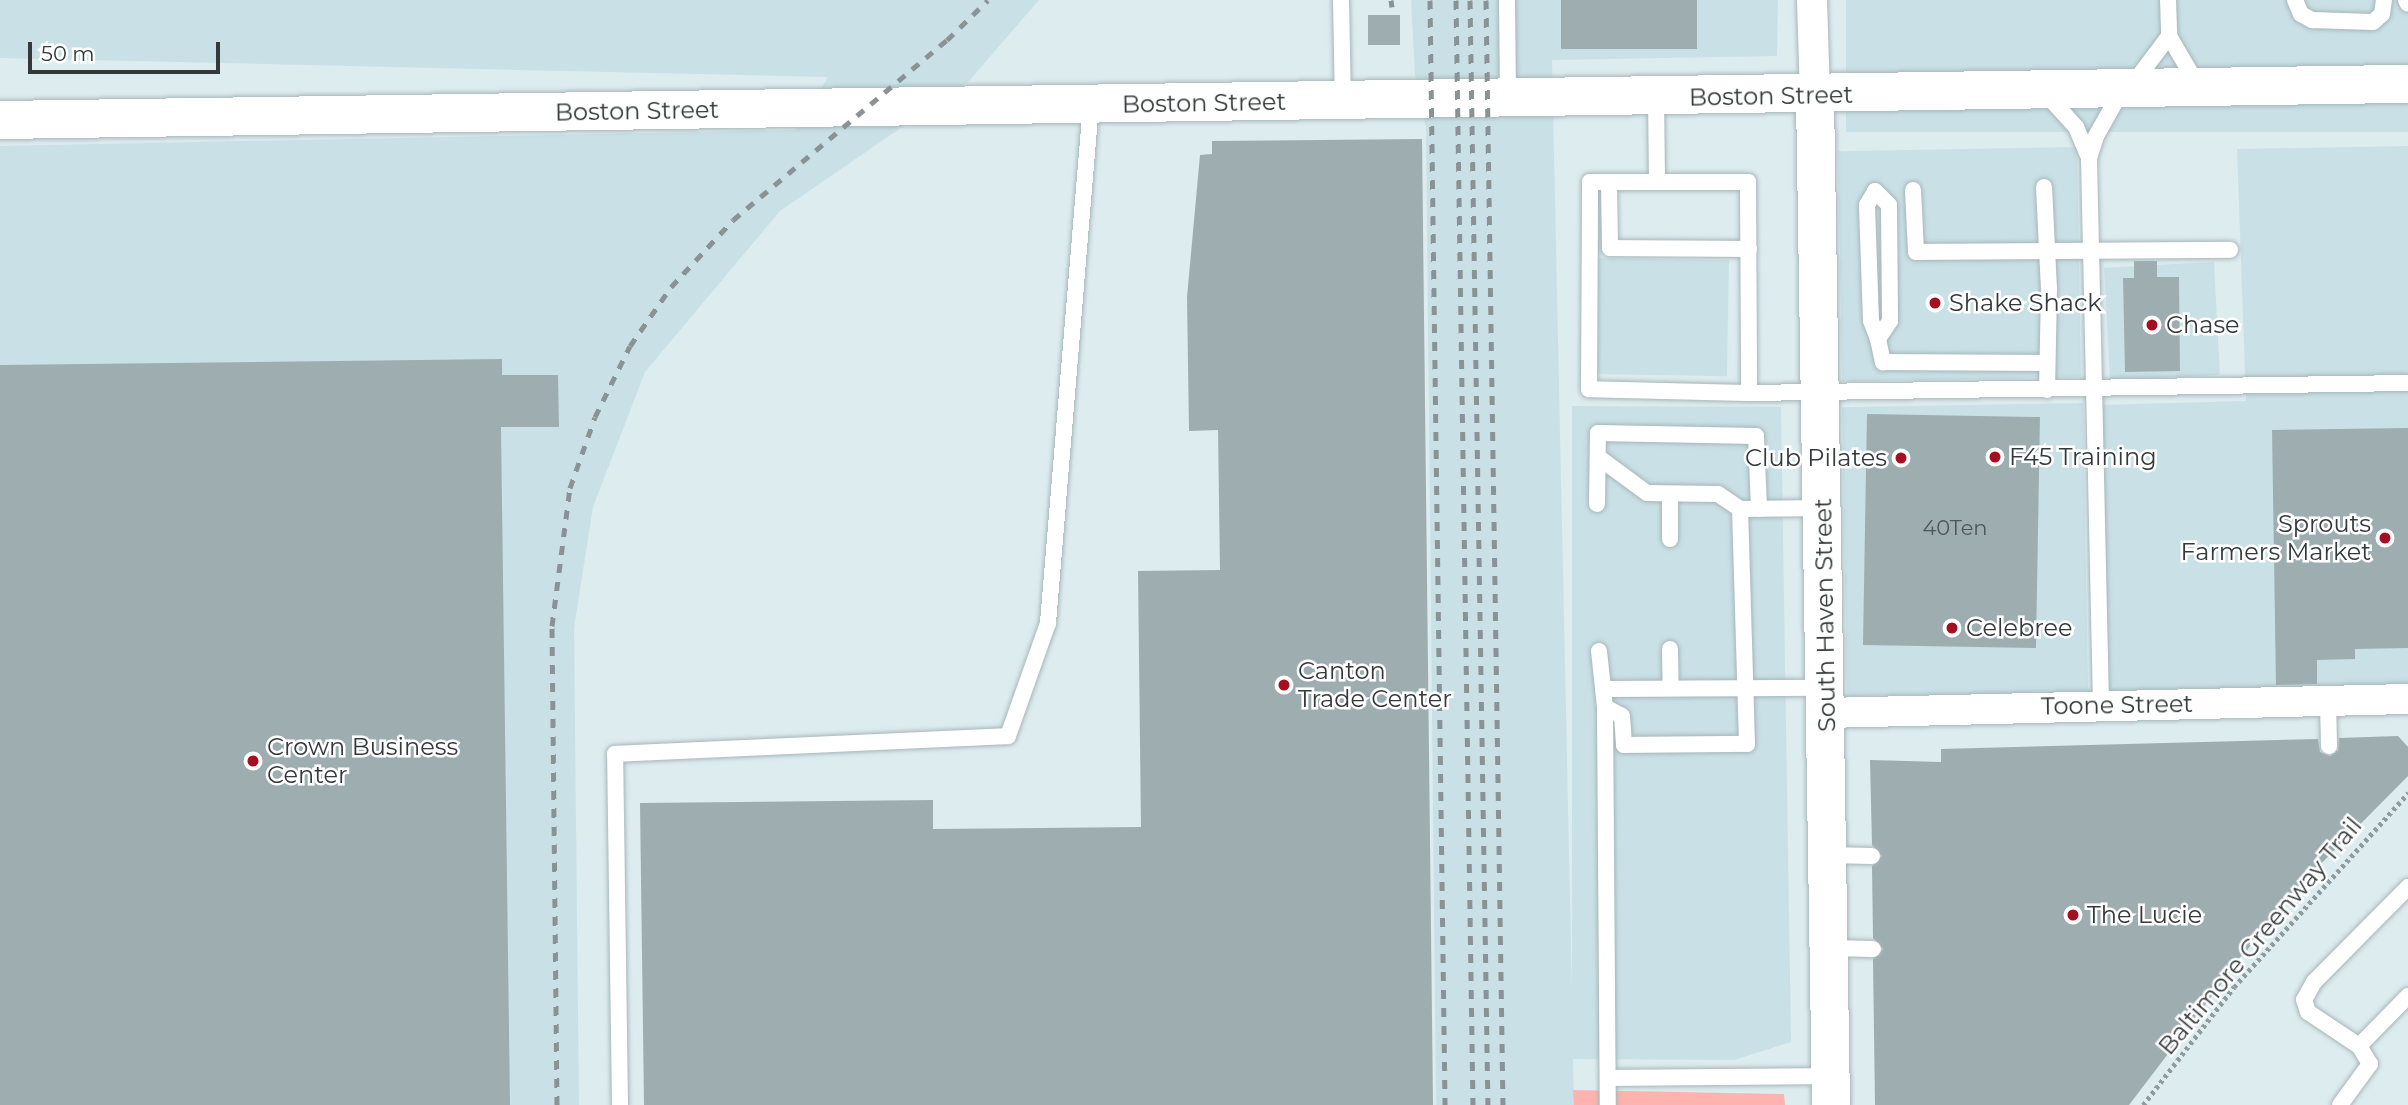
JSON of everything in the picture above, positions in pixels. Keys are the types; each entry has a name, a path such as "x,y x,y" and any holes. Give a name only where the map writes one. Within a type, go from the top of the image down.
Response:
{"main road":[{"name":"Boston Street","path":"0,120 1815,96 2408,84"},
{"name":"South Haven Street","path":"1815,96 1823,392 1831,1090"}],"street":[{"name":"South Haven Street","path":"1812,0 1815,96"},
{"name":"Toone Street","path":"1826,700 2101,704 2408,699"}],"lane":[{"path":"1340,0 1343,101"},
{"path":"1507,0 1508,99"},
{"path":"2168,0 2169,36 2199,87"},
{"path":"2294,2 2312,20 2373,22 2382,14 2384,0"},
{"path":"2101,704 2089,158 2096,136 2126,90 2169,36"},
{"path":"2044,92 2076,127 2089,158"},
{"path":"1656,98 1657,182"},
{"path":"620,1105 615,754 1008,736 1048,623 1091,104"},
{"path":"1749,393 1748,182 1590,183 1589,390 1749,393 2092,390 2408,383"},
{"path":"1609,183 1610,248 1749,249"},
{"path":"2044,187 2048,249 2047,390"},
{"path":"1913,190 1916,252 2048,249 2230,250"},
{"path":"1875,191 1889,205 1890,321 1878,339 1882,362 2047,363"},
{"path":"1597,503 1598,433 1756,436 1759,509"},
{"path":"1598,457 1647,493 1718,494 1740,509 1824,509"},
{"path":"1670,494 1670,539"},
{"path":"1605,707 1622,716 1624,745 1747,744 1740,509"},
{"path":"1670,649 1671,688"},
{"path":"1600,651 1605,707 1608,1105"},
{"path":"1603,689 1746,688 1826,700"},
{"path":"2328,701 2329,746"},
{"path":"1828,855 1872,856"},
{"path":"2340,1105 2370,1064 2359,1046 2308,1012 2304,1000 2314,982 2408,887"},
{"path":"1829,948 1873,949"},
{"path":"2359,1046 2408,996"},
{"path":"1608,1078 1831,1090"}],"path":[{"name":"Baltimore Greenway Trail","path":"2143,1105 2234,986 2408,793"}],"shaded area":[{"path":"0,0 1039,0 969,81 780,211 645,372 593,507 574,628 579,1105 0,1105 0,146 796,130 828,77 0,58"},
{"path":"1411,0 1778,0 1777,56 1552,60 1572,990 1572,406 1781,407 1791,1042 1734,1060 1573,1059 1574,1105 1436,1105 1426,128 1415,75"},
{"path":"1846,0 2408,0 2408,132 1846,132"},
{"path":"2408,146 2408,686 2099,693 2098,405 2246,401 2237,149"},
{"path":"2077,147 2081,377 1842,381 1838,151"},
{"path":"1597,258 1729,260 1727,376 1595,374"},
{"path":"2214,262 2220,375 2110,381 2104,268"},
{"path":"2083,403 2088,692 1847,696 1842,407"},
{"path":"1573,1090 1784,1094 1785,1105 1574,1105"}],"building":[{"path":"1561,0 1697,0 1697,49 1561,49"},
{"path":"1368,15 1400,15 1400,45 1368,45"},
{"name":"Canton Trade Center","path":"1422,139 1433,1105 644,1105 640,803 933,800 933,829 1141,827 1138,571 1220,570 1218,430 1189,431 1187,297 1200,155 1212,154 1212,141"},
{"name":"Chase","path":"2134,261 2157,261 2157,277 2179,277 2180,371 2125,372 2123,278 2134,278"},
{"name":"Crown Business Center","path":"502,359 502,375 558,375 559,427 501,427 510,1105 0,1105 0,365"},
{"path":"1867,414 2040,417 2036,648 1863,645"},
{"path":"2408,428 2408,648 2355,649 2355,659 2317,660 2317,684 2276,685 2272,430"},
{"name":"The Lucie","path":"2398,736 2408,747 2408,776 2286,899 2129,1105 1875,1105 1873,959 1883,949 1873,938 1872,866 1882,856 1872,845 1870,760 1941,762 1941,749 2318,739 2320,752 2330,756 2338,750 2339,738"}],"railway":[{"path":"557,1105 552,626 570,488 595,417 630,346 671,287 733,220 947,40 988,0"},
{"path":"1391,0 1392,7"},
{"path":"1430,0 1445,1105"},
{"path":"1456,0 1473,1105"},
{"path":"1470,0 1488,1105"},
{"path":"1486,0 1503,1105"}],"place":[{"name":"Shake Shack","path":"1935,303"},
{"name":"Chase","path":"2152,325"},
{"name":"F45 Training","path":"1995,457"},
{"name":"Club Pilates","path":"1901,458"},
{"name":"Sprouts Farmers Market","path":"2385,538"},
{"name":"Celebree","path":"1952,628"},
{"name":"Canton Trade Center","path":"1284,685"},
{"name":"Crown Business Center","path":"253,761"},
{"name":"The Lucie","path":"2073,915"}]}
